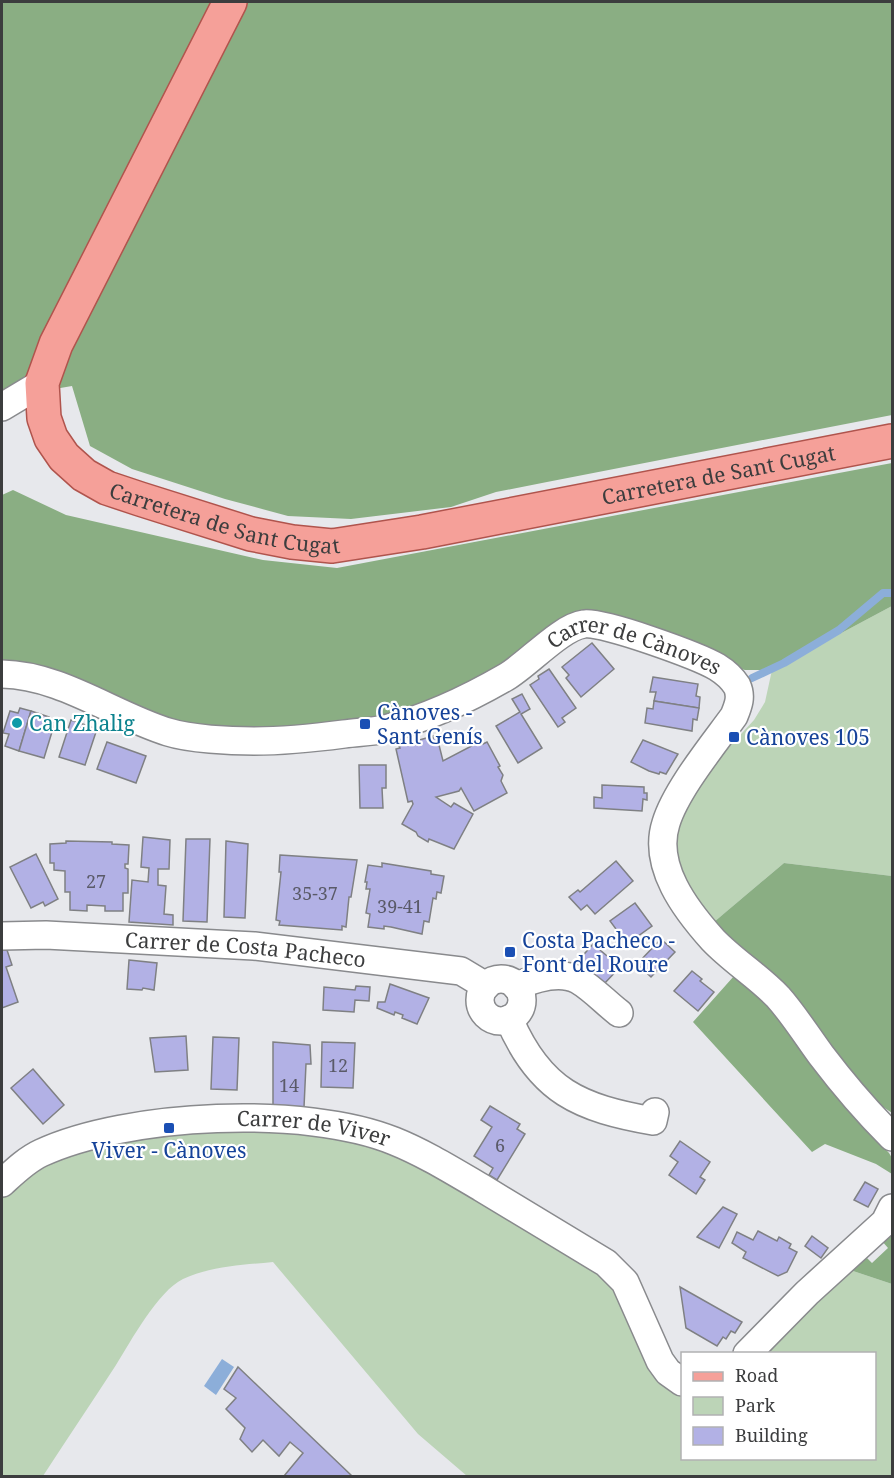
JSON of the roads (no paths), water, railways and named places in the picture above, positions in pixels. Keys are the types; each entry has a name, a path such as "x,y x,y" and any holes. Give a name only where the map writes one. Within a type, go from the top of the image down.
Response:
{"main road":[{"name":"Carretera de Sant Cugat","path":"230,2 56,344 42,383 44,418 51,438 64,457 91,480 140,500 251,534 292,542 332,546 422,532 892,441"},
{"name":"Carretera de Sant Cugat","path":"246,2 71,345 59,376 57,400 68,440 81,455 97,467 119,479 269,525 305,531 329,531 389,524 892,427"}],"street":[{"path":"2,407 42,383"},
{"name":"Carrer de Cànoves","path":"2,674 37,680 73,691 168,732 250,741 293,740 383,729 408,722 436,712 520,669 572,627 584,624 606,627 716,666 737,686 740,696 739,706 681,791 665,824 663,854 671,881 697,920 714,940 776,996 822,1057 870,1115 892,1137"},
{"name":"Carrer de Costa Pacheco","path":"2,936 46,935 254,946 461,971 486,986"},
{"path":"516,986 537,978 562,976 577,979 619,1013"},
{"path":"497,980 505,980 516,986 520,992 522,1005 515,1016 496,1021 484,1013 480,999 486,986 497,980"},
{"path":"510,1019 517,1037 552,1084 584,1104 615,1114 653,1121 655,1112"},
{"name":"Carrer de Viver","path":"2,1183 23,1164 41,1154 106,1132 154,1123 258,1118 342,1125 392,1140 430,1158 606,1263 625,1282 660,1361 668,1372 681,1381"},
{"path":"748,1352 807,1293 885,1222 892,1208"}],"water":[{"path":"222,1359 234,1367 216,1395 204,1386"}],"waterway":[{"path":"752,678 784,663 839,630 883,593 892,593"}],"place":[{"name":"Can Zhalig","path":"17,723"},
{"name":"Cànoves - Sant Genís","path":"365,724"},
{"name":"Cànoves 105","path":"734,737"},
{"name":"Costa Pacheco - Font del Roure","path":"510,952"},
{"name":"Viver - Cànoves","path":"169,1128"}]}
